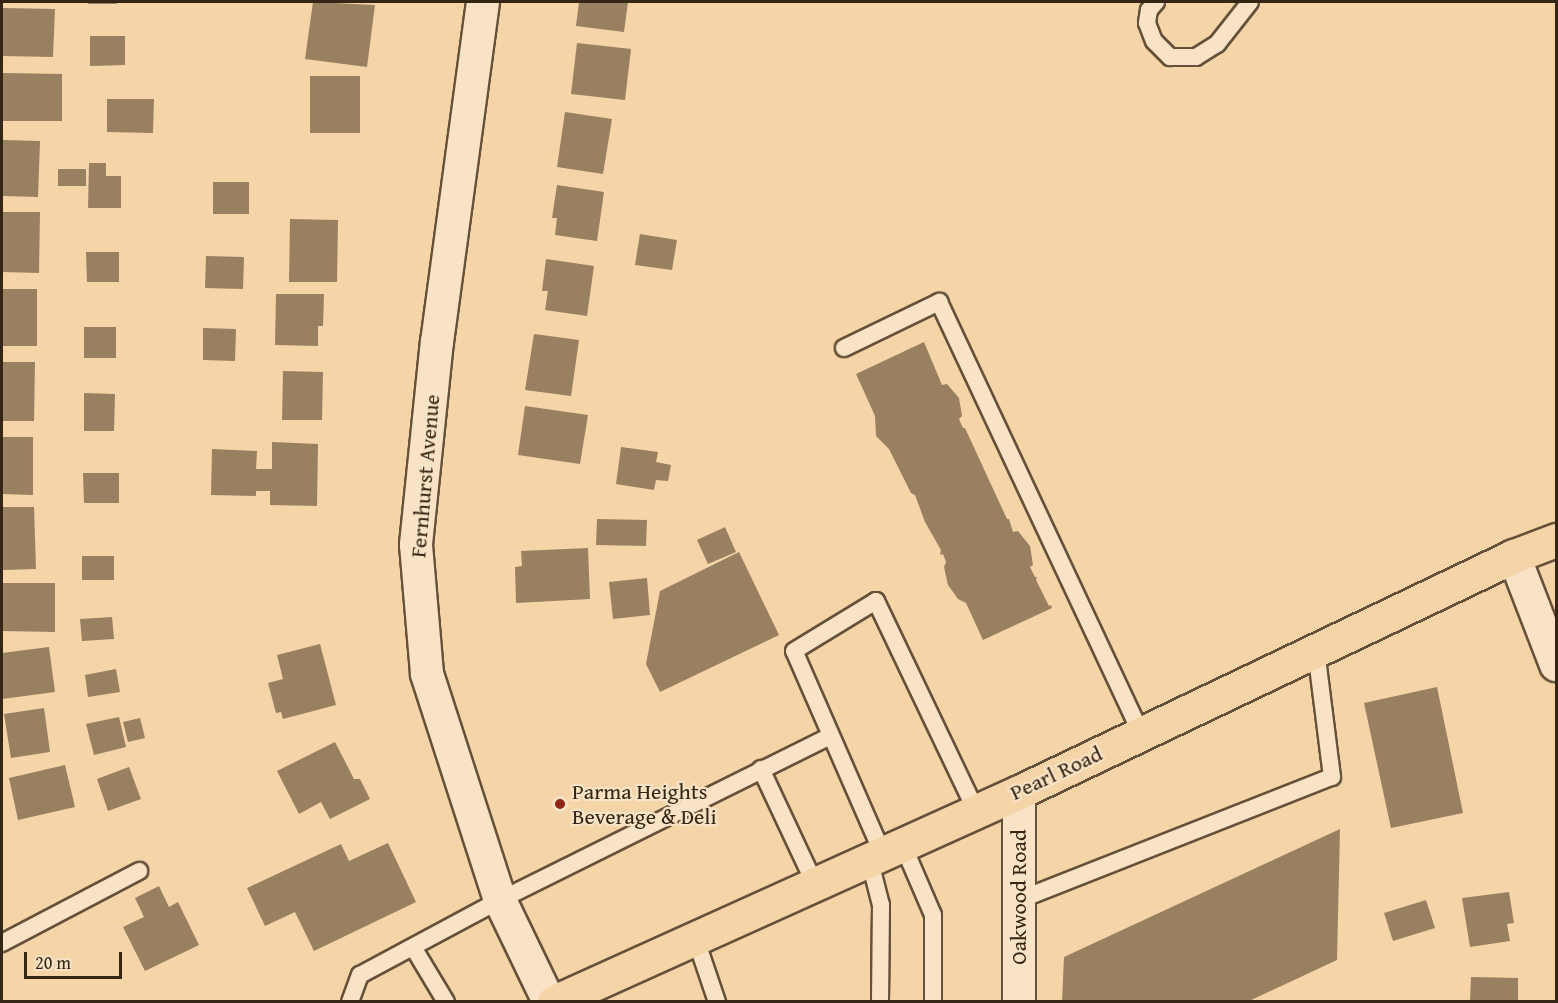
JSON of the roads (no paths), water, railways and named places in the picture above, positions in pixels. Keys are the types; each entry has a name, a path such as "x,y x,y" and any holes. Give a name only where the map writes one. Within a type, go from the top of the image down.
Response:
{"main road":[{"name":"Pearl Road","path":"552,1002 814,882 1019,792 1514,556 1557,540"}],"street":[{"name":"Fernhurst Avenue","path":"483,2 437,341 416,545 427,674 500,900 552,1002"},
{"path":"1514,556 1557,665"},
{"name":"Oakwood Road","path":"1019,792 1019,1002"}],"lane":[{"path":"1156,2 1149,10 1148,23 1154,41 1170,57 1196,57 1217,44 1250,2"},
{"path":"844,348 939,302 1141,734"},
{"path":"933,1002 933,915 885,851 794,651 876,601 976,811"},
{"path":"1019,900 1332,777 1316,650"},
{"path":"350,1002 354,986 360,975 500,900 831,736"},
{"path":"761,769 814,882"},
{"path":"880,1002 881,905 885,851"},
{"path":"2,943 138,871"},
{"path":"695,937 717,1002"},
{"path":"413,947 446,1002"}],"place":[{"name":"Parma Heights Beverage & Deli","path":"560,804"}]}
